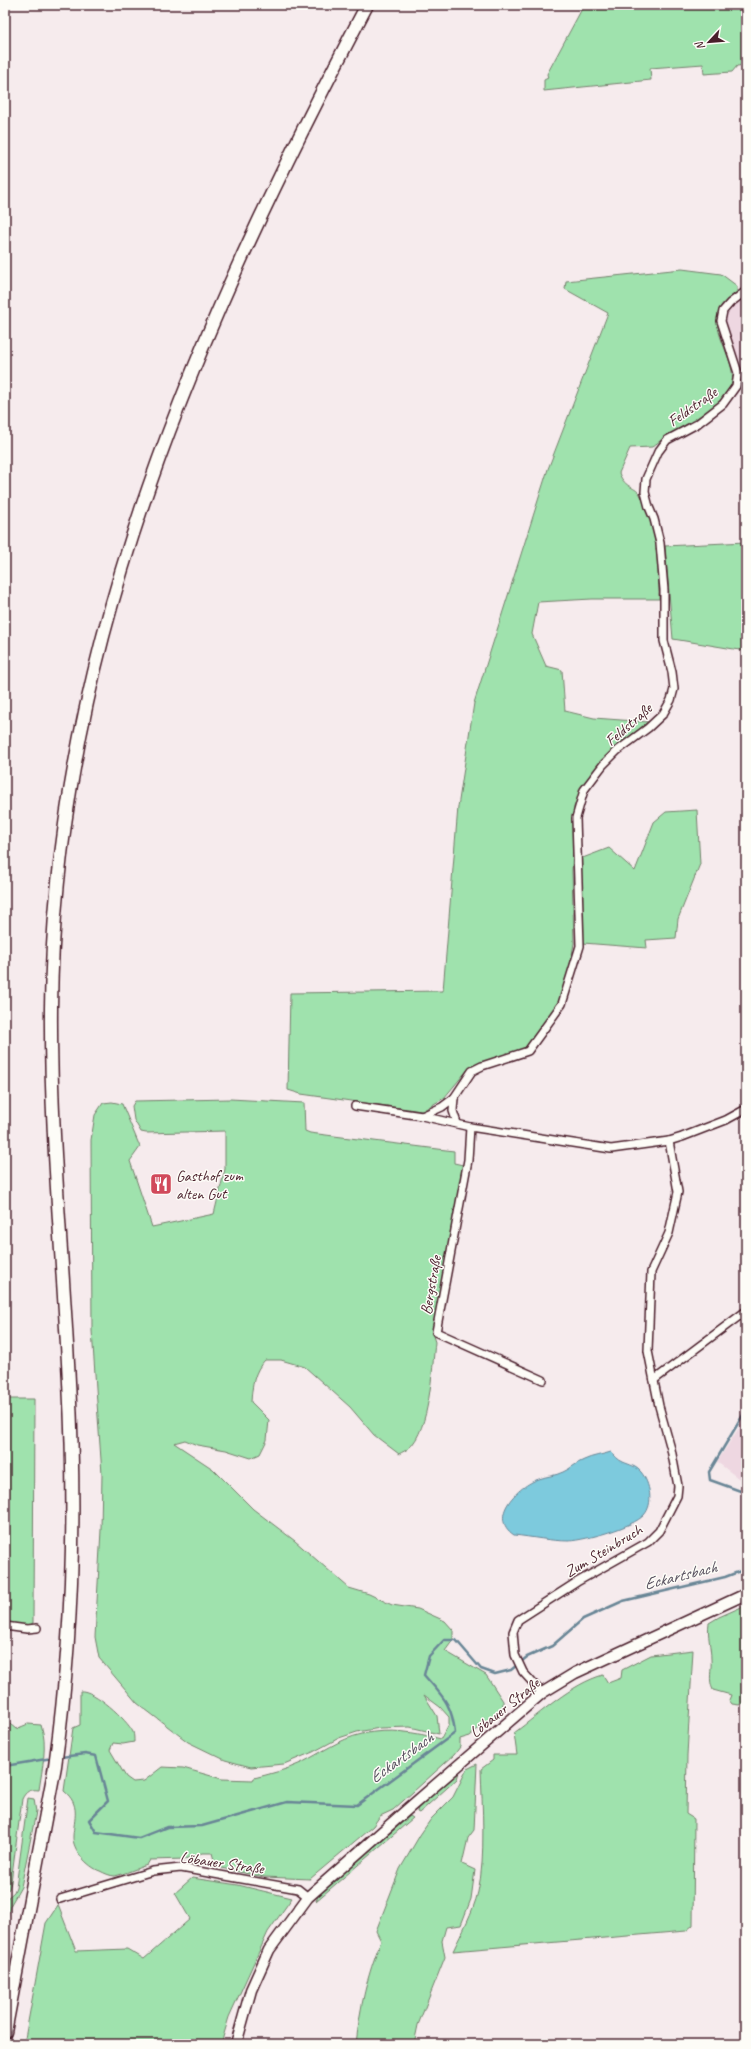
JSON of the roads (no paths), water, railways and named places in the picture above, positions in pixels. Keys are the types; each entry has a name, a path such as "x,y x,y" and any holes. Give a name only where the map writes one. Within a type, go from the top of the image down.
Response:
{"highway":[{"path":"5,2032 48,1810 62,1722 71,1600 72,1460 54,1137 51,1006 56,912 68,804 78,743 92,680 115,590 153,472 184,390 260,218 367,5"}],"main road":[{"name":"Löbauer Straße","path":"311,1894 542,1693 589,1666 746,1594"},
{"path":"236,2044 251,1990 269,1950 311,1894"}],"street":[{"name":"Feldstraße","path":"422,1116 442,1107 454,1098 472,1071 482,1066 528,1052 562,1004 580,946 576,818 584,790 603,765 617,751 648,728 662,714 671,700 674,689 672,672 664,641 663,583 660,543 654,519 648,507 645,492 646,479 658,452 667,440 697,424 723,404 736,386 738,373 721,321 723,311 746,291"},
{"path":"454,1098 453,1111 457,1123"},
{"path":"355,1106 422,1116 470,1127 611,1149 669,1141 726,1120 746,1109"},
{"name":"Bergstraße","path":"470,1127 468,1160 436,1332 543,1380"},
{"name":"Zum Steinbruch","path":"542,1693 523,1672 515,1655 513,1632 518,1620 577,1582 648,1542 659,1531 665,1522 677,1496 678,1486 672,1449 658,1406 648,1351 652,1272 669,1233 678,1192 669,1141"},
{"path":"654,1380 746,1311"},
{"path":"5,1626 28,1629 37,1628"},
{"name":"Löbauer Straße","path":"60,1899 147,1873 181,1868 298,1889 311,1894"}],"water":[{"path":"611,1452 619,1460 639,1470 647,1482 650,1494 649,1505 644,1515 638,1520 609,1532 569,1541 548,1540 514,1535 506,1528 504,1520 508,1503 522,1488 539,1479 563,1472 587,1459"}],"waterway":[{"name":"Eckartsbach","path":"746,1410 709,1472 710,1480 746,1493"},
{"name":"Eckartsbach","path":"61,1757 85,1754 96,1756 108,1801 89,1820 96,1832 139,1838 167,1827 202,1826 287,1802 357,1805 455,1733 454,1723 449,1707 424,1675 429,1656 444,1640 456,1640 481,1669 495,1674 511,1670 527,1657 552,1646 583,1619 623,1601 725,1577 746,1569"},
{"name":"Eckartsbach","path":"5,1766 52,1758"}],"place":[{"name":"Gasthof zum alten Gut","path":"161,1184"}]}
